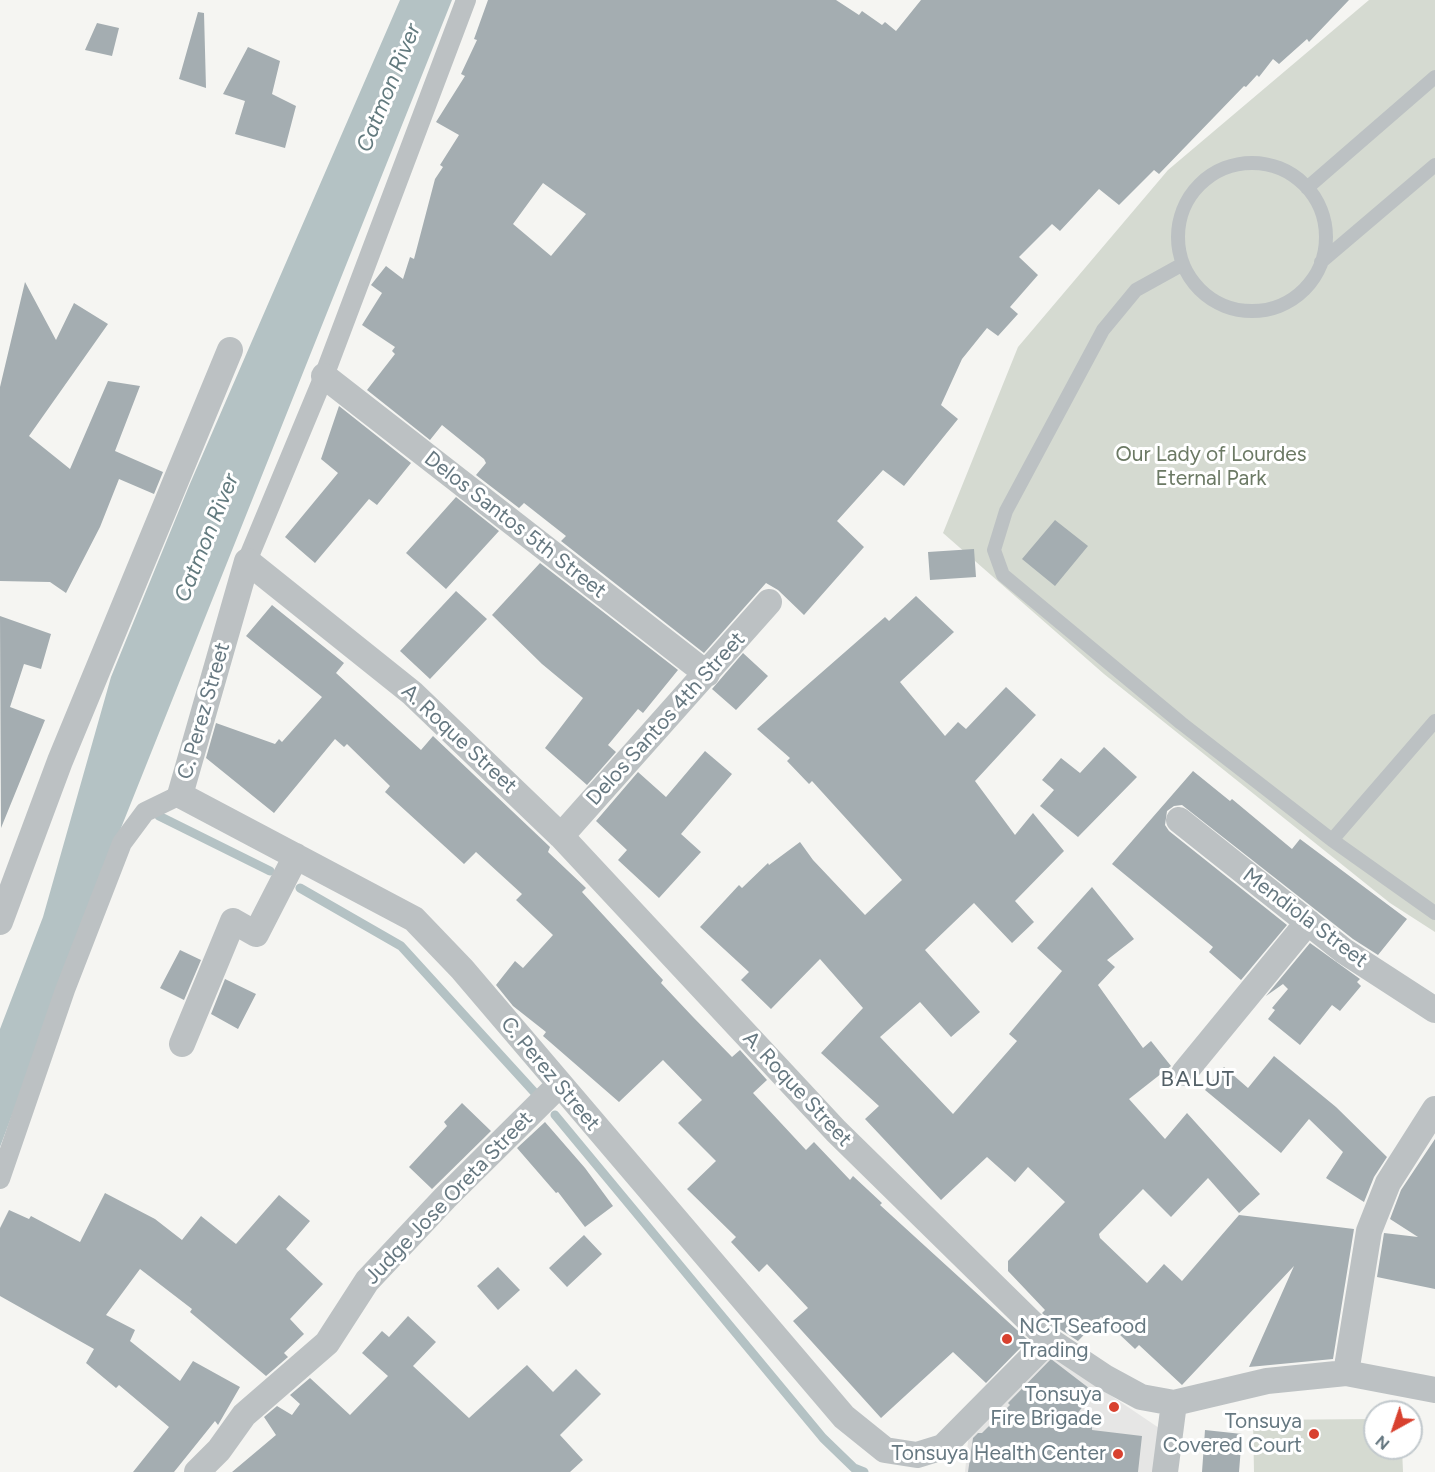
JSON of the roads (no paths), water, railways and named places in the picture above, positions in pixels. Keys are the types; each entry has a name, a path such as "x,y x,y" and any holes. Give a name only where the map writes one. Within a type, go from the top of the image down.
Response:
{"street":[{"path":"247,561 324,376 466,0"},
{"path":"0,922 56,770 230,350"},
{"name":"Delos Santos 5th Street","path":"324,376 707,674"},
{"name":"C. Perez Street","path":"247,561 180,795 414,919 462,969 844,1417 885,1450 916,1455 943,1448 1049,1340"},
{"name":"A. Roque Street","path":"247,561 412,693 561,836 836,1131 1049,1340 1106,1378 1141,1397 1174,1403 1267,1381 1346,1373 1435,1390"},
{"name":"Delos Santos 4th Street","path":"561,836 769,602"},
{"path":"0,1179 64,990 122,843 144,812 180,795"},
{"name":"Mendiola Street","path":"1179,820 1344,951 1435,1010"},
{"path":"182,1044 233,921 256,934 296,856"},
{"path":"1184,1072 1308,922"},
{"name":"Judge Jose Oreta Street","path":"197,1472 219,1450 244,1415 327,1343 367,1281 445,1198 559,1085"},
{"path":"1346,1373 1369,1231 1377,1207 1388,1182 1435,1109"},
{"path":"1165,1472 1174,1403"}],"lane":[{"path":"1307,188 1435,77"},
{"path":"1258,163 1276,167 1293,175 1307,188 1318,204 1325,223 1326,243 1321,262 1313,280 1299,295 1282,305 1263,310 1243,310 1224,305 1206,295 1192,281 1183,264 1178,246 1178,227 1183,209 1192,192 1205,179 1221,169 1239,164 1258,163"},
{"path":"1321,262 1435,165"},
{"path":"1183,264 1136,290 1103,330 1006,511 994,550 1003,575 1181,723 1332,840 1435,913"},
{"path":"1332,840 1435,721"}],"water":[{"name":"Catmon River","path":"400,0 452,0 109,858 0,1147 0,1029 43,917 111,677 189,486"}],"waterway":[{"path":"159,816 270,871"},
{"path":"300,888 401,946 535,1093"},
{"path":"555,1115 823,1438 854,1468 864,1472"}],"place":[{"name":"NCT Seafood Trading","path":"1007,1339"},
{"name":"Tonsuya Fire Brigade","path":"1114,1407"},
{"name":"Tonsuya Covered Court","path":"1314,1434"},
{"name":"Tonsuya Health Center","path":"1118,1454"}],"district":[{"name":"BALUT","path":"1198,1080"}],"park label":[{"name":"Our Lady of Lourdes Eternal Park","path":"1211,467"}]}
